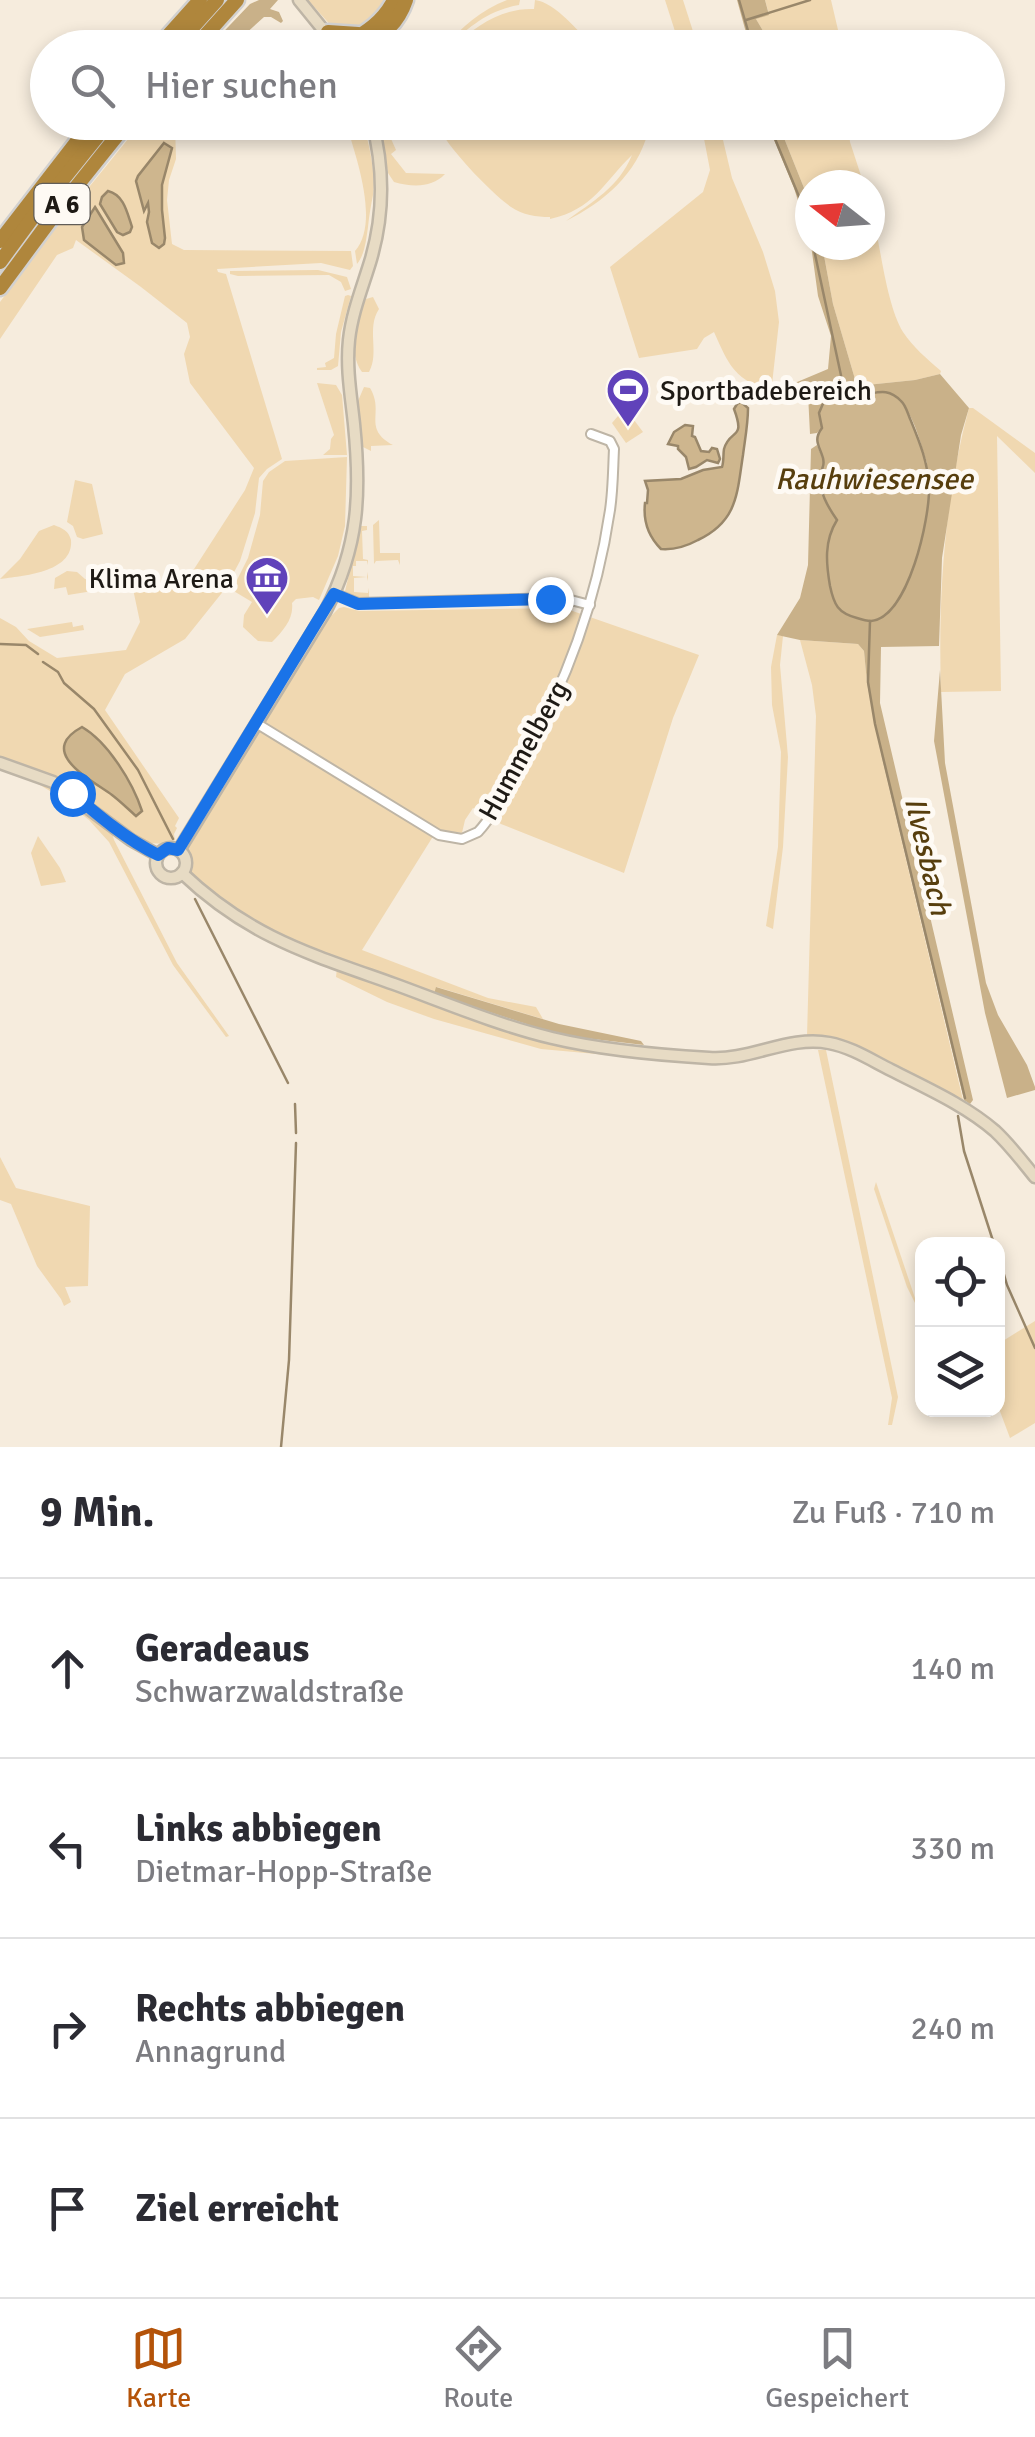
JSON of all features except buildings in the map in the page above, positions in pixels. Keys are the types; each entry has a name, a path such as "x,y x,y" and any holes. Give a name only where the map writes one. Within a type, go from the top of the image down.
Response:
{"highway":[{"path":"173,30 200,0"},
{"path":"190,30 217,0"},
{"path":"210,30 237,0"},
{"path":"374,30 394,0"},
{"path":"388,30 406,0"},
{"path":"0,241 78,140"},
{"name":"A 6","path":"0,262 95,140"},
{"name":"A 6","path":"0,288 114,140"},
{"path":"0,233 24,208"}],"main road":[{"path":"299,0 326,30"},
{"path":"178,850 334,594 349,555 358,505 358,455 348,346 380,218 380,161 376,140"},
{"path":"0,763 54,782 131,840 158,855"},
{"path":"168,848 178,850 186,860 182,873 173,878 162,875 156,866 158,855 168,848"},
{"path":"182,873 240,920 297,950 553,1038 716,1058 802,1042 838,1046 969,1112 996,1132 1035,1177"}],"street":[{"name":"Hummelberg","path":"256,722 439,834 466,838 478,832 536,739 590,604 610,507 614,449 610,441 590,434"},
{"path":"334,594 358,604 564,598 590,604"}],"shaded area":[{"path":"278,0 270,9 279,12 283,21 264,17 250,30 225,30 250,4"},
{"path":"308,0 388,0 366,23 334,29"},
{"path":"507,0 520,0 519,5 461,30 473,20"},
{"path":"535,0 543,2 577,30 474,30 511,12 534,9"},
{"path":"665,0 683,0 693,30 675,30"},
{"path":"737,0 765,0 769,15 756,19 762,30 745,30"},
{"path":"765,0 831,0 838,30 762,30 756,19 769,14"},
{"path":"127,140 175,140 176,159 167,200 172,244 184,250 351,251 350,270 321,263 217,269 226,274 282,459 259,478 255,513 240,561 225,589 185,639 125,674 105,710 179,818 175,840 165,844 149,843 125,832 44,774 0,759 0,618 57,658 126,650 140,622 133,589 187,580 245,490 254,468 190,383 184,354 190,337 187,323 76,240 73,248 57,255 0,339 0,302","holes":["172,148 162,185 157,248 147,222 147,200"]},
{"path":"351,140 368,140 374,187 367,237 357,264 355,251 366,224 366,207"},
{"path":"382,140 392,140 396,150 391,154 406,173 445,174 434,182 408,185 394,182 388,173"},
{"path":"446,140 645,140 636,161 617,185 566,221 612,185 632,155 588,202 550,219 511,207"},
{"path":"704,140 723,140 732,178 775,291 779,322 771,393 735,370 714,332 697,349 639,358 610,267 703,192 710,170"},
{"path":"774,140 785,140 797,170 795,191"},
{"path":"785,140 850,140 859,170 797,170"},
{"path":"813,260 825,260 857,386 940,374 969,408 961,435 942,558 939,646 881,647 880,703 973,1100 970,1104 964,1100 882,758 864,651 858,644 777,635 800,598 808,565 811,449 817,445 824,462 827,505 838,520 927,463 907,410 892,395 843,391 825,399 819,413 822,428 810,434 808,394 771,397 771,393 828,369 831,336 818,296"},
{"path":"825,260 882,260 903,332 940,374 857,386"},
{"path":"318,270 347,277 351,289 345,291 341,282 329,275 230,274 230,271"},
{"path":"348,295 351,296 341,332 338,366 317,370 334,358 336,334"},
{"path":"373,297 379,309 374,324 372,365 369,372 362,372 355,356 355,337 366,299"},
{"path":"317,383 336,385 342,395 347,455 323,455 330,449 334,435"},
{"path":"364,387 370,388 374,397 378,432 393,445 371,446 371,451 363,447 358,401"},
{"name":"Sportbadebereich","path":"625,408 643,432 626,443 612,423"},
{"path":"969,408 1035,453 1035,473 997,436 1001,691 941,692 944,549"},
{"path":"347,457 345,526 338,556 319,600 296,599 280,634 272,642 258,641 243,627 244,615 252,602 232,590 248,558 260,515 263,481 285,461"},
{"path":"75,480 92,484 103,534 77,537 67,522"},
{"path":"379,520 380,553 400,553 400,565 398,560 374,564 373,525"},
{"path":"54,525 67,532 71,540 64,560 45,571 0,579 39,531"},
{"path":"361,526 367,526 362,531 363,559 368,560 368,565 367,561 356,561 353,576 367,577 354,578 354,592 368,593 369,588 369,598 345,591"},
{"path":"67,571 105,585 105,589 68,595 66,587 54,589 55,578"},
{"path":"344,607 359,611 564,608 699,655 673,718 624,873 501,824 473,808 462,833 437,830 362,950 488,998 536,1007 543,1019 437,987 434,994 304,948 240,916 213,897 191,873 187,846 329,613"},
{"path":"72,622 73,627 83,625 84,630 40,637 27,629"},
{"path":"777,635 783,636 780,665 788,757 773,929 766,926 778,847 781,752 772,705 771,667"},
{"path":"800,640 858,644 864,651 882,758 963,1100 854,1044 833,1037 807,1036 816,716"},
{"path":"940,670 945,763 986,983 1035,1087 1007,1098 985,1013 934,741"},
{"path":"0,765 43,779 111,829 177,963 229,1036 173,965 109,842 89,820 55,794 0,770"},
{"path":"38,836 66,882 41,886 31,853"},
{"path":"337,968 418,998 608,1050 607,1055 541,1049 434,1019 336,977"},
{"path":"436,987 559,1024 641,1041 644,1045 548,1031 434,994"},
{"path":"818,1050 826,1050 898,1397 892,1425 888,1425 892,1398"},
{"path":"0,1157 16,1188 90,1206 88,1286 65,1287 71,1302 64,1306 37,1266 11,1204 0,1200"},
{"path":"876,1182 915,1303 907,1287 874,1189"},
{"path":"1035,1321 1035,1423 1010,1438 1002,1417 1005,1340"}],"water":[{"path":"164,143 172,148 162,185 165,238 159,248 152,243 148,203 144,211 136,181"},
{"path":"108,191 124,205 132,227 130,232 117,232 100,204"},
{"path":"95,207 123,253 124,263 116,265 84,240 82,227"},
{"name":"Rauhwiesensee","path":"843,391 858,395 885,392 903,403 928,478 926,520 915,564 896,603 871,621 845,614 838,607 828,569 828,544 837,520 821,487 824,463 817,439 822,428 819,413 825,399"},
{"path":"741,402 748,408 747,426 737,494 728,515 694,542 661,549 646,522 645,481 681,479 722,467 724,449 738,430 734,409"},
{"path":"685,425 693,426 692,436 701,451 717,449 718,463 707,460 689,469 678,446 668,444 674,432"},
{"path":"82,727 110,753 126,776 142,811 136,816 81,773 65,755 69,736"}],"waterway":[{"name":"Ilvesbach","path":"739,0 748,30"},
{"path":"746,20 810,0"},
{"name":"Ilvesbach","path":"775,140 795,187"},
{"name":"Ilvesbach","path":"816,260 842,380"},
{"name":"Ilvesbach","path":"870,621 868,682 875,724 965,1098"},
{"path":"0,644 26,645 38,654"},
{"path":"43,662 94,709 138,770 173,839"},
{"path":"195,899 288,1083"},
{"path":"295,1104 296,1133"},
{"name":"Ilvesbach","path":"958,1116 964,1151 992,1237"},
{"path":"281,1447 289,1360 296,1143"},
{"name":"Ilvesbach","path":"1005,1278 1035,1348"}],"place":[{"name":"Sportbadebereich","path":"628,428"},
{"name":"Klima Arena","path":"267,616"}],"route":[{"path":"72,793 139,845 158,855 168,848 178,850 334,594 358,604 550,599"}]}
